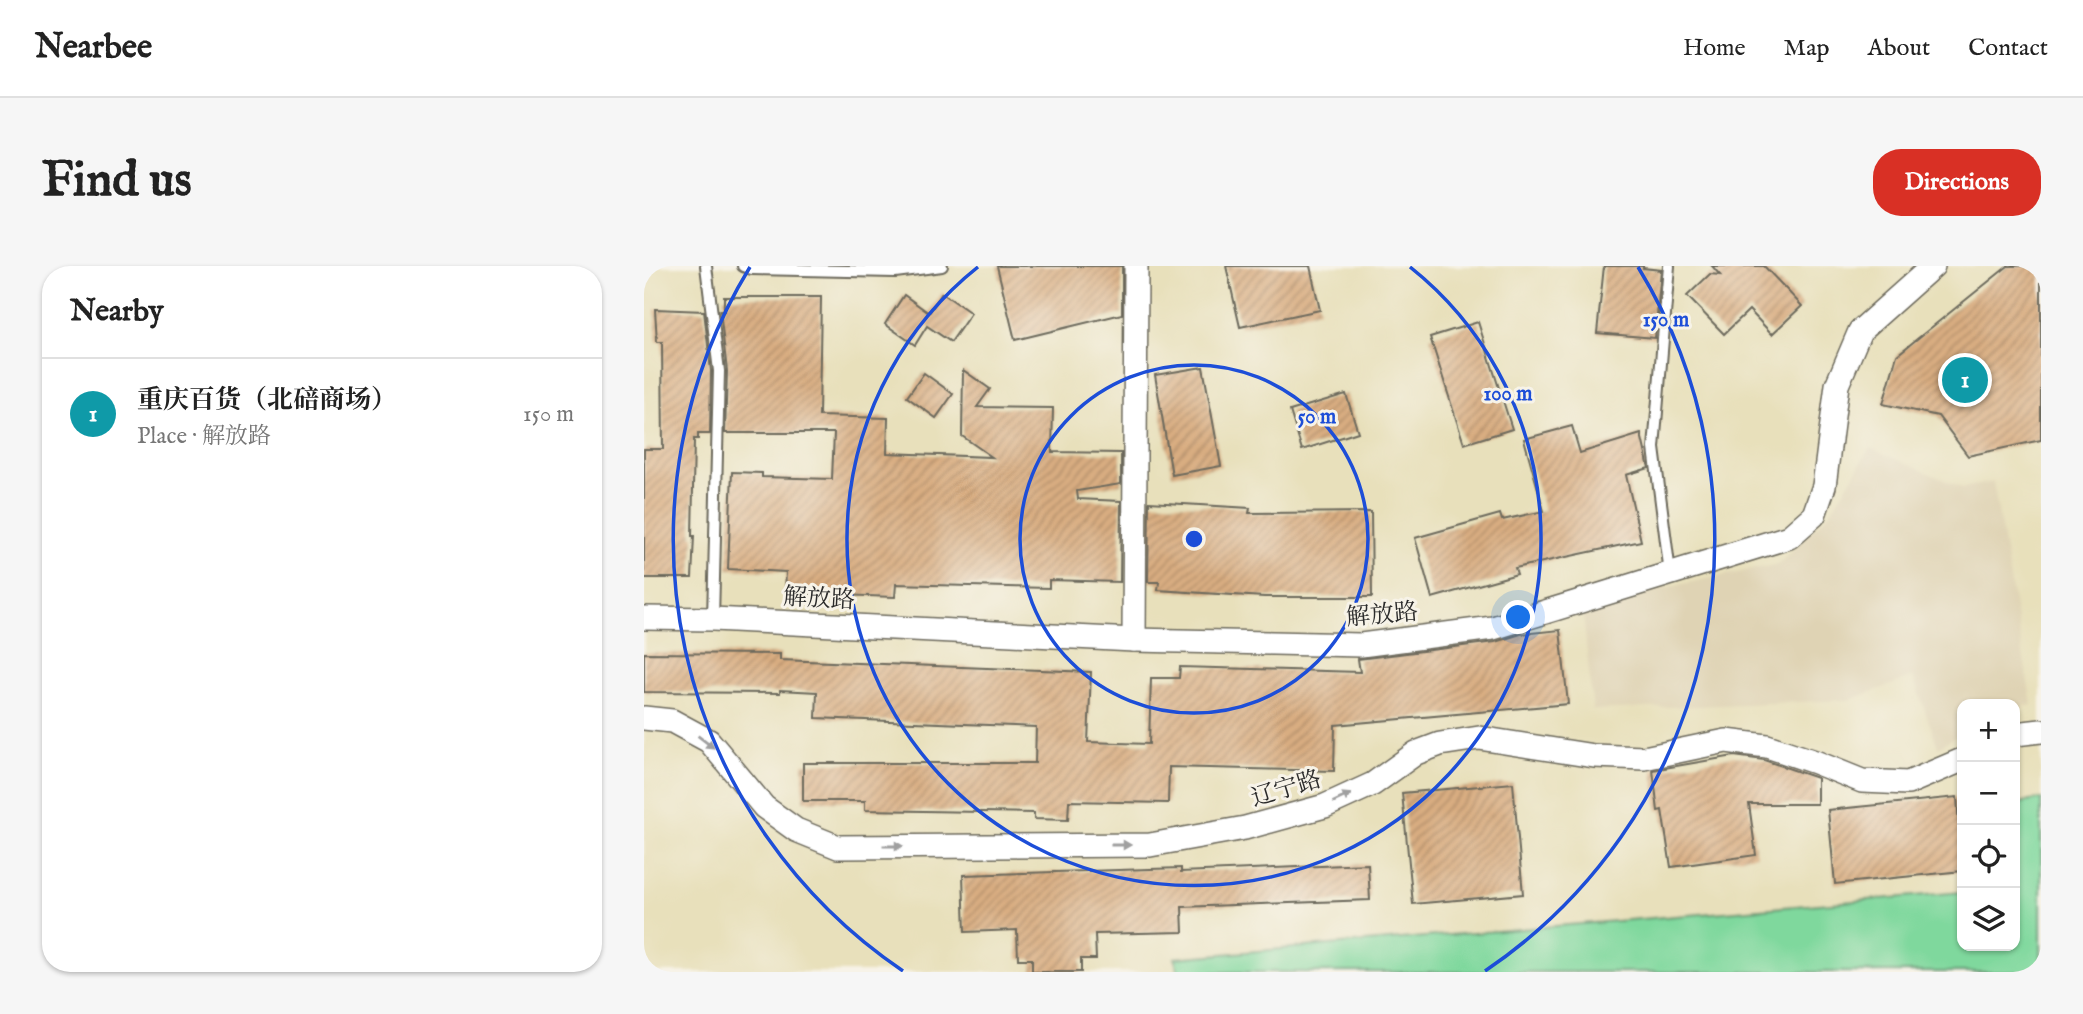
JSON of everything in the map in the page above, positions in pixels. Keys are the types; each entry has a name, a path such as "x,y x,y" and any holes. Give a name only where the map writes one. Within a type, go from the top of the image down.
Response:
{"street":[{"path":"1135,640 1136,266"},
{"name":"解放路","path":"644,618 1135,640 1374,643 1493,628 1789,537 1814,516 1824,486 1838,385 1860,331 1933,266"},
{"name":"辽宁路","path":"644,718 672,721 709,741 764,807 796,830 838,847 1150,845 1245,828 1325,806 1373,784 1416,753 1440,744 1479,738 1594,756 1644,758 1726,741 1767,746 1862,780 1908,783 1957,762"},
{"path":"2020,734 2041,732"}],"lane":[{"path":"706,266 719,371 713,619"},
{"path":"743,266 752,269 895,272 942,266"},
{"path":"1670,266 1654,448 1671,573"}],"shaded area":[{"path":"1870,448 1963,488 1993,482 2032,705 2020,707 2020,699 1957,699 1957,736 1938,747 1913,677 1849,700 1593,710 1582,605 1779,564 1832,510"}],"green space":[{"path":"2041,799 2041,972 1179,972 1174,958 1957,892 1957,951 2020,951 2020,803"}],"building":[{"path":"997,266 1122,266 1122,314 1015,340"},
{"path":"1226,266 1310,266 1320,310 1240,327"},
{"path":"1604,266 1643,266 1661,270 1655,338 1597,333"},
{"path":"1712,266 1764,266 1802,306 1772,334 1749,310 1724,334 1687,296 1710,274 1720,275"},
{"path":"2008,266 2041,266 2041,440 1968,456 1938,416 1883,404 1897,355"},
{"path":"942,293 971,313 951,342 927,326 915,345 885,324 904,295 929,313"},
{"path":"724,297 821,297 819,416 888,418 887,453 992,457 962,436 963,370 990,389 977,407 1053,408 1052,452 1121,453 1121,484 1077,491 1078,499 1121,501 1120,582 1049,580 1049,588 896,584 895,597 785,593 786,572 728,569 732,472 762,473 762,477 832,479 834,433 725,433 727,371 720,311 724,311"},
{"path":"655,309 704,311 711,371 710,434 698,434 698,439 694,439 692,578 644,578 644,449 663,449 662,342 657,342"},
{"path":"1478,322 1512,429 1464,444 1430,337"},
{"path":"1203,367 1221,466 1172,475 1155,375"},
{"path":"924,373 953,394 936,418 907,397"},
{"path":"1346,394 1358,432 1302,450 1290,411"},
{"path":"1572,426 1580,453 1641,434 1649,468 1626,475 1641,541 1515,568 1517,574 1432,598 1415,538 1500,514 1502,520 1544,511 1524,439"},
{"path":"1149,502 1250,508 1249,513 1371,512 1372,597 1264,597 1158,590 1159,582 1148,582"},
{"path":"1560,630 1568,704 1335,725 1334,771 1169,767 1168,803 1069,801 1068,820 1034,819 1034,813 865,810 865,801 803,801 803,763 1035,763 1036,727 816,718 817,692 644,692 644,653 780,654 780,660 1091,672 1088,742 1149,744 1151,678 1179,678 1180,667 1360,672 1358,659 1495,642 1521,634"},
{"path":"1734,756 1764,760 1817,778 1817,804 1749,804 1756,855 1671,867 1662,810 1658,811 1653,770"},
{"path":"1513,783 1523,894 1413,904 1402,793"},
{"path":"1957,797 1957,872 1835,884 1828,810"},
{"path":"1368,864 1370,900 1182,907 1183,932 1095,934 1096,959 1081,959 1081,972 1032,972 1032,959 1018,959 1017,930 965,932 963,875 1181,868 1181,872"}],"place":[{"name":"重庆百货（北碚商场）","path":"1965,380"}]}
